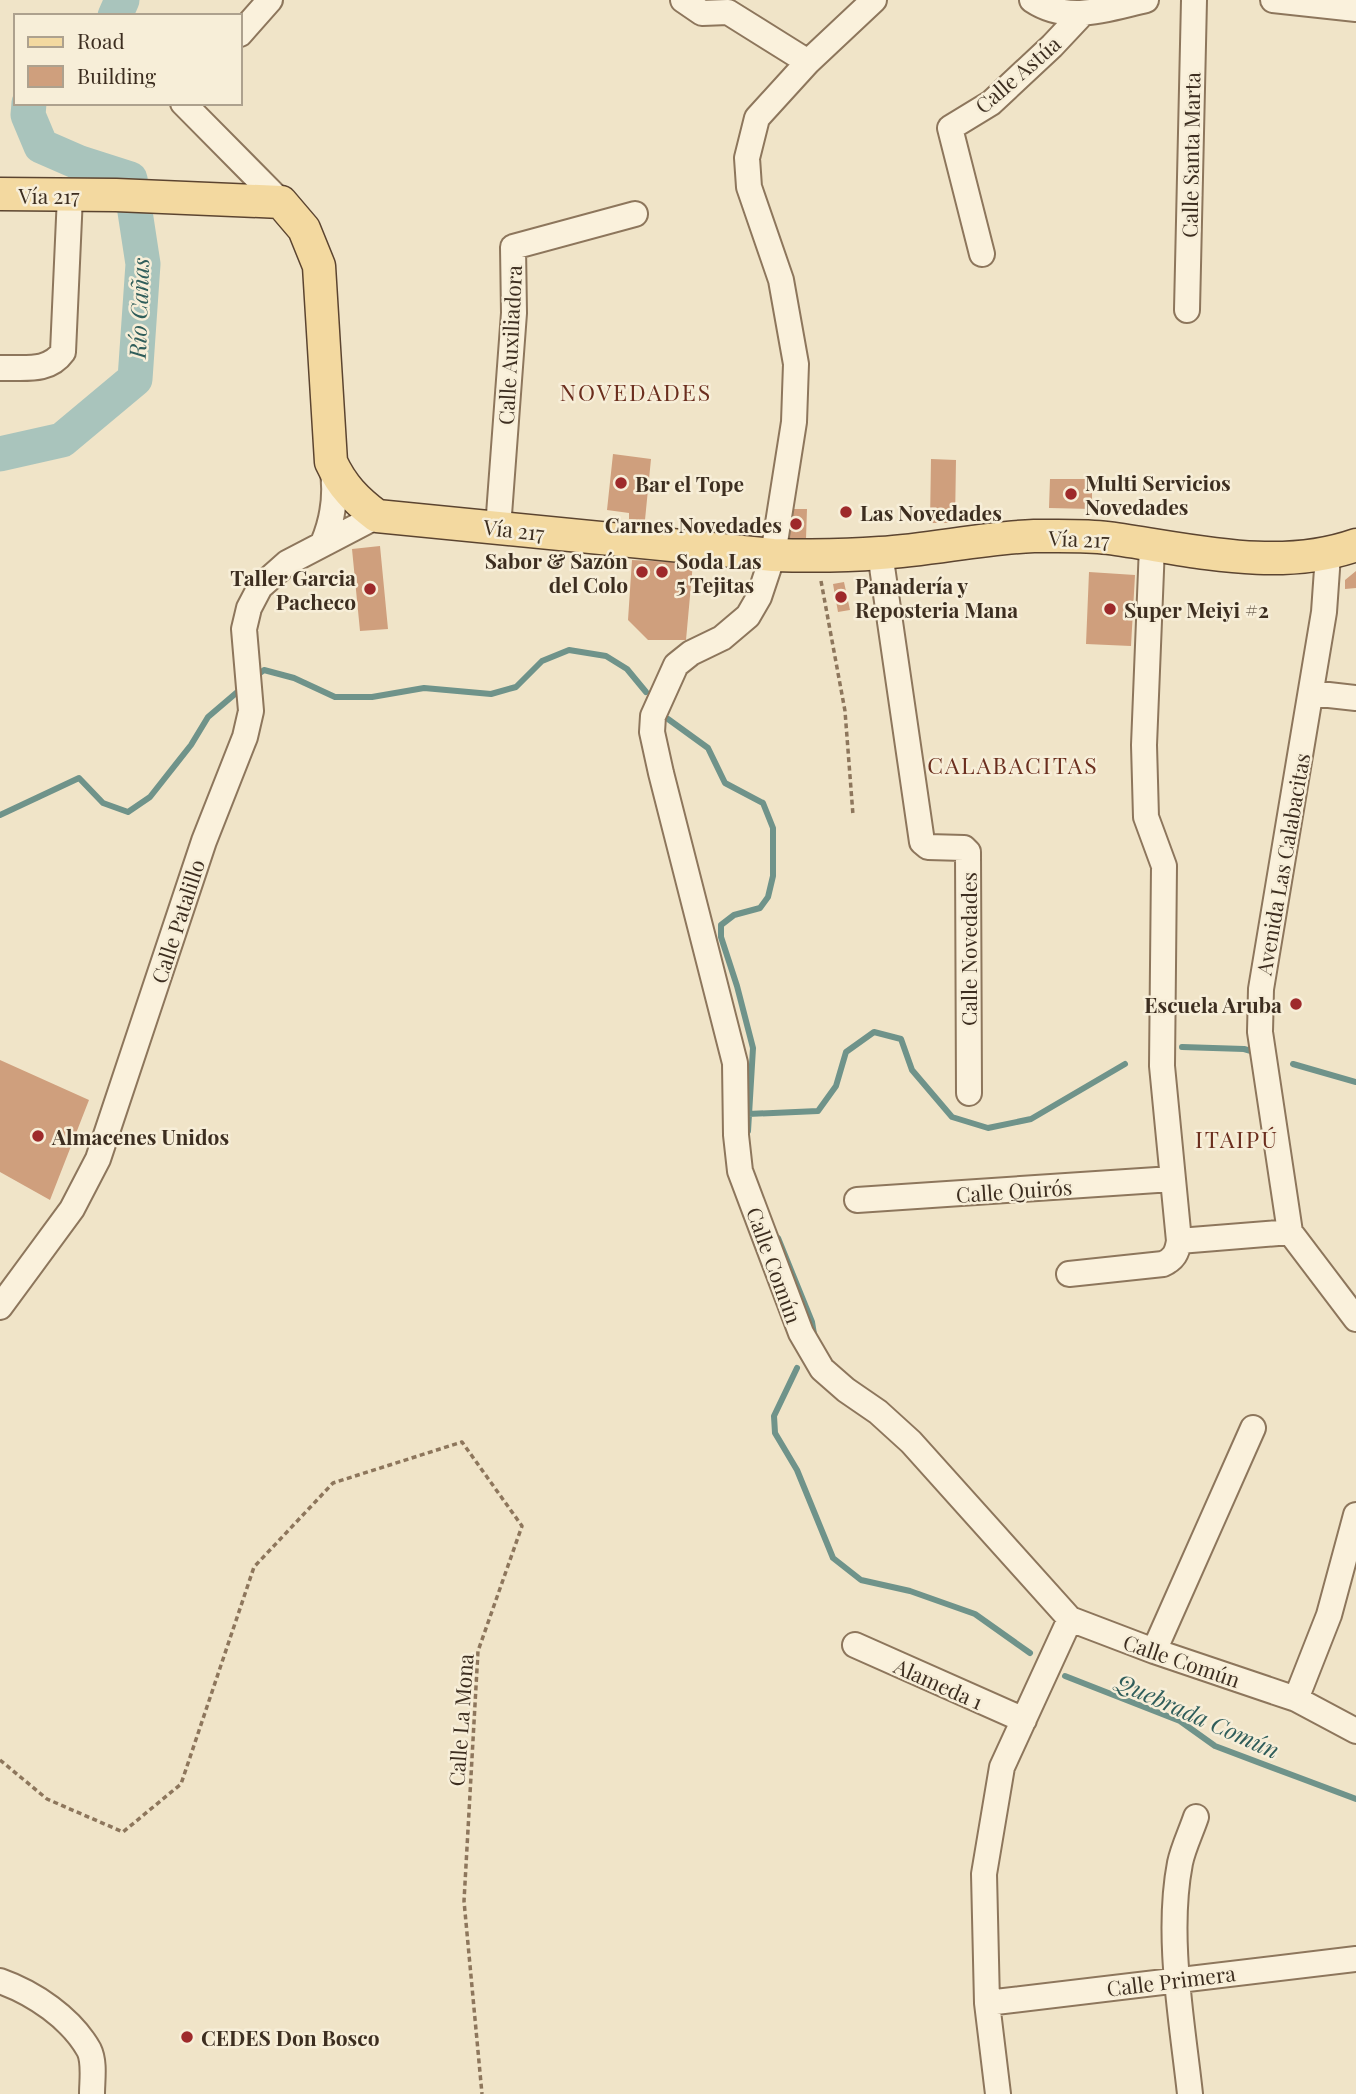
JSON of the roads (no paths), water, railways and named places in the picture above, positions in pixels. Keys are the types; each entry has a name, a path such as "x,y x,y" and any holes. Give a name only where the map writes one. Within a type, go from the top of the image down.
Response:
{"main road":[{"name":"Vía 217","path":"0,194 116,195 281,202"},
{"path":"281,202 304,229 319,266 331,462 341,483 357,501 377,516"},
{"name":"Vía 217","path":"377,516 773,555 880,554 1033,536 1106,538 1224,555 1271,558 1342,550"}],"street":[{"path":"242,32 270,0"},
{"path":"683,0 702,13 728,12 808,62"},
{"name":"Calle Común","path":"874,0 808,62 757,118 747,158 749,187 781,280 796,364 794,422 773,555 759,597 748,616 722,638 691,653 676,665 653,716 652,732 684,870 735,1063 736,1135 740,1171 801,1334 822,1369 846,1391 878,1412 911,1442 1070,1619 1154,1651 1296,1699 1356,1731"},
{"path":"1032,0 1055,12 1083,13 1146,0"},
{"name":"Calle Santa Marta","path":"1187,310 1194,0"},
{"path":"1273,0 1356,9"},
{"name":"Calle Astúa","path":"982,254 950,128 992,103 1083,13"},
{"path":"185,105 281,202"},
{"path":"0,368 45,367 56,362 63,352 70,196"},
{"name":"Calle Auxiliadora","path":"498,527 514,313 513,247 635,214"},
{"path":"323,543 331,520 335,495 331,462"},
{"name":"Calle Patalillo","path":"0,1307 72,1209 98,1159 204,841 245,737 251,711 244,629 249,608 260,587 287,563 377,516"},
{"path":"1069,1274 1163,1264 1177,1253 1179,1241 1162,1066 1164,866 1146,817 1144,745 1152,546"},
{"name":"Avenida Las Calabacitas","path":"1342,550 1324,612 1261,989 1260,1032 1290,1232 1356,1319"},
{"name":"Calle Novedades","path":"880,554 922,842 928,847 964,848 968,852 969,1093"},
{"path":"1311,693 1356,698"},
{"name":"Calle Quirós","path":"857,1200 1172,1179"},
{"path":"1179,1241 1290,1232"},
{"path":"1154,1651 1253,1428"},
{"path":"1296,1699 1328,1615 1356,1515"},
{"path":"998,2094 987,2003 984,1874 1002,1766 1070,1619"},
{"name":"Alameda 1","path":"855,1645 1024,1720"},
{"path":"1190,2094 1178,1979 1175,1900 1181,1861 1196,1817"},
{"name":"Calle Primera","path":"987,2003 1356,1959"},
{"path":"0,1980 33,1994 69,2025 90,2052 92,2094"}],"waterway":[{"name":"Río Cañas","path":"116,14 122,0"},
{"name":"Río Cañas","path":"0,454 62,440 135,379 143,264 130,179 80,163 41,146 28,115 29,105"},
{"path":"255,677 264,670 294,678 335,697 372,697 424,688 491,694 516,687 542,661 569,650 606,656 627,669 646,692"},
{"path":"0,815 79,778 103,803 128,812 150,797 191,745 208,717 242,688"},
{"path":"668,719 708,748 725,783 763,803 773,828 773,876 768,897 760,908 734,915 721,925 721,937 753,1048 748,1131"},
{"path":"748,1114 818,1111 836,1086 846,1052 874,1032 901,1039 912,1070 952,1117 988,1128 1031,1119 1125,1064"},
{"path":"1182,1047 1244,1049 1258,1053"},
{"path":"1293,1064 1356,1082"},
{"name":"Quebrada Común","path":"778,1238 812,1322 814,1334"},
{"name":"Quebrada Común","path":"797,1368 774,1416 775,1433 797,1470 833,1558 861,1580 910,1591 975,1614 1030,1653"},
{"name":"Quebrada Común","path":"1065,1676 1180,1721 1215,1746 1356,1799"}],"place":[{"name":"Bar el Tope","path":"621,483"},
{"name":"Multi Servicios Novedades","path":"1071,494"},
{"name":"Las Novedades","path":"846,512"},
{"name":"Carnes Novedades","path":"796,524"},
{"name":"Sabor & Sazón del Colo","path":"642,572"},
{"name":"Soda Las 5 Tejitas","path":"662,572"},
{"name":"Taller Garcia Pacheco","path":"370,589"},
{"name":"Panadería y Reposteria Mana","path":"841,597"},
{"name":"Super Meiyi #2","path":"1110,609"},
{"name":"Escuela Aruba","path":"1296,1004"},
{"name":"Almacenes Unidos","path":"38,1136"},
{"name":"CEDES Don Bosco","path":"187,2037"}],"district":[{"name":"NOVEDADES","path":"636,391"},
{"name":"CALABACITAS","path":"1013,764"},
{"name":"ITAIPÚ","path":"1237,1138"}]}
